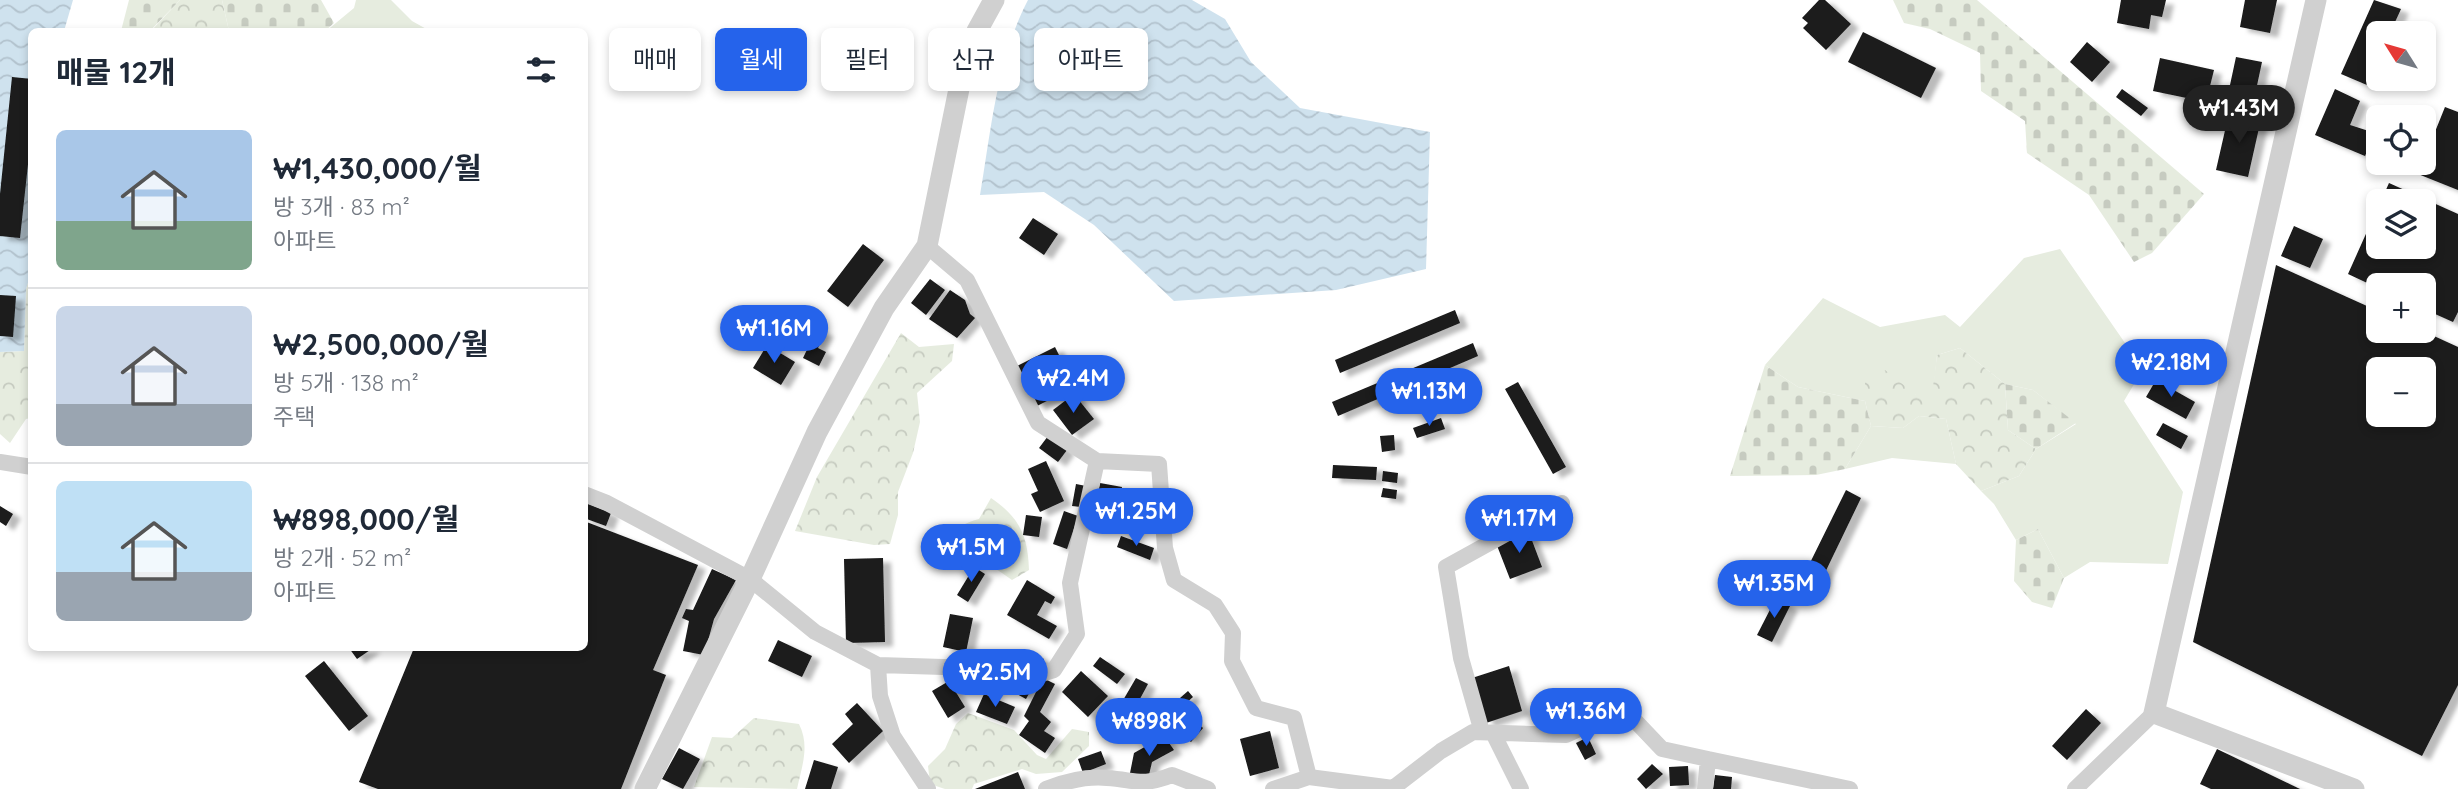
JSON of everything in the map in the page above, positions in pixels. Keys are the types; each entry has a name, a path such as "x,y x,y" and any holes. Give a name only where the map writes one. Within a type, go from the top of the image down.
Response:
{"street":[{"path":"645,789 750,579 817,432 884,308 928,246 961,79 977,31 994,0"},
{"path":"2075,789 2154,713 2316,0"},
{"path":"928,246 967,280 1038,422 1097,461 1159,464 1165,548 1174,580 1215,605 1233,634 1232,661 1256,708 1294,718 1310,778"},
{"path":"588,496 607,503 750,579 815,632 878,665 1009,669 1041,674 1055,670 1077,634 1070,583 1097,461"},
{"path":"0,462 28,466"},
{"path":"1521,789 1488,733 1461,658 1446,567 1562,503"},
{"path":"878,665 880,696 893,736 925,788"},
{"path":"1273,789 1310,778 1393,788 1441,751 1473,732 1566,735 1624,709 1662,749 1850,789"},
{"path":"2154,713 2354,789"},
{"path":"1705,789 1708,759"},
{"path":"1046,789 1070,780 1105,777 1148,784 1172,775 1208,789"}],"green space":[{"path":"129,0 180,0 153,28 122,28"},
{"path":"180,0 222,0 228,28 154,28"},
{"path":"222,0 321,0 334,23 328,28 228,28"},
{"path":"356,0 391,0 412,21 425,28 330,28 354,8"},
{"path":"1893,0 1977,0 2204,194 2152,253 2134,262 2089,195 2027,153 2025,121 1981,91 1980,53 1930,29 1904,23"},
{"path":"2060,249 2143,369 2124,401 2183,492 2168,564 2090,562 2064,578 2038,529 2016,540 1994,504 1981,491 2019,476 2036,449 2076,424 2033,390 2005,384 1960,348 1937,355 1933,395 1916,395 1865,380 1865,401 1798,387 1765,365 1823,298 1880,327 1945,315 1960,327 2024,258"},
{"path":"28,281 28,419 10,443 0,434 0,352 24,351"},
{"path":"901,333 919,347 954,344 952,361 917,393 920,422 913,453 898,492 898,515 890,544 874,545 795,531 817,477"},
{"path":"1960,348 2005,384 2008,430 2036,449 2019,476 1981,491 1956,464 1946,419 1919,416 1903,428 1871,426 1865,401 1865,380 1885,370 1916,395 1932,395 1937,355"},
{"path":"1765,365 1798,387 1865,401 1871,426 1845,469 1816,475 1730,476"},
{"path":"2005,384 2033,390 2076,423 2036,449 2008,430"},
{"path":"1919,416 1946,419 1956,464 1892,458 1845,469 1871,426 1903,428"},
{"path":"991,498 1015,520 1027,547 1029,570 1012,580 989,564 951,559 956,532 964,525 979,519"},
{"path":"2038,529 2064,578 2052,608 2032,602 2014,581 2016,540"},
{"path":"968,713 1014,730 1037,755 1046,759 1072,729 1089,732 1089,746 1062,772 1036,774 1022,769 974,784 972,789 945,789 930,784 928,766 945,749 956,724"},
{"path":"754,718 799,724 805,748 797,789 694,787 712,737 732,738"}],"water":[{"path":"0,0 73,0 65,28 28,28 28,283 24,351 0,352"},
{"path":"1028,0 1192,0 1225,19 1251,62 1300,108 1430,132 1426,269 1336,290 1174,301 1094,225 1044,192 980,195 998,91 1020,91 1020,28 1015,28"}],"building":[{"path":"1819,0 1825,0 1851,24 1826,50 1803,28 1808,23 1802,18"},
{"path":"2121,0 2166,0 2162,17 2151,15 2149,29 2117,23"},
{"path":"2245,0 2277,0 2270,33 2240,27"},
{"path":"2374,0 2401,9 2396,21 2366,21 2366,85 2341,74"},
{"path":"1863,32 1936,68 1921,98 1848,62"},
{"path":"2087,42 2110,62 2092,82 2070,62"},
{"path":"2236,57 2262,62 2253,104 2227,99"},
{"path":"2160,58 2214,70 2206,102 2153,91"},
{"path":"12,77 28,79 28,164 20,238 0,236 0,194"},
{"path":"2122,89 2148,108 2141,116 2116,97"},
{"path":"2335,89 2360,101 2350,125 2366,130 2365,156 2315,135"},
{"path":"2445,107 2458,112 2458,190 2420,175 2436,175 2436,129"},
{"path":"2229,113 2261,119 2248,177 2216,170"},
{"path":"2389,183 2402,189 2386,189"},
{"path":"2436,204 2458,214 2458,312 2453,322 2436,314 2436,273 2366,273 2366,282 2348,274 2366,234 2366,259 2436,259"},
{"path":"1033,218 1058,234 1044,255 1019,238"},
{"path":"2294,226 2323,239 2310,268 2281,256"},
{"path":"863,244 884,260 848,307 827,291"},
{"path":"2276,265 2366,306 2366,343 2436,343 2436,337 2458,347 2458,685 2422,756 2193,642"},
{"path":"930,279 945,290 926,315 911,303"},
{"path":"950,290 965,300 970,314 975,318 957,338 929,319"},
{"path":"0,295 16,296 13,337 0,336"},
{"path":"1455,310 1460,323 1340,373 1335,360"},
{"path":"817,329 826,332 818,348 826,352 819,366 803,358"},
{"path":"1473,343 1478,356 1338,416 1332,402"},
{"path":"767,345 795,362 781,385 753,368"},
{"path":"1055,347 1068,373 1087,363 1094,377 1037,406 1017,366"},
{"path":"2156,380 2195,402 2186,419 2146,397"},
{"path":"1518,382 1566,467 1553,474 1505,389"},
{"path":"1074,394 1094,419 1072,435 1053,410"},
{"path":"1441,418 1445,429 1417,438 1413,428"},
{"path":"2163,423 2188,436 2181,449 2156,435"},
{"path":"1394,435 1395,450 1382,452 1380,436"},
{"path":"1048,436 1067,450 1058,462 1039,448"},
{"path":"1046,461 1064,501 1040,512 1031,494 1038,491 1028,469"},
{"path":"1333,465 1377,467 1376,480 1332,478"},
{"path":"1383,471 1398,473 1397,483 1382,481"},
{"path":"1100,483 1122,487 1115,523 1092,518"},
{"path":"1076,484 1086,486 1081,507 1072,506"},
{"path":"1383,488 1397,490 1396,499 1381,497"},
{"path":"1846,490 1861,498 1819,585 1803,577"},
{"path":"588,504 611,513 606,526 588,519"},
{"path":"0,506 13,514 6,526 0,522"},
{"path":"1064,511 1078,516 1067,549 1053,544"},
{"path":"1026,515 1042,517 1039,537 1023,535"},
{"path":"588,523 698,565 653,670 666,675 621,789 378,789 359,782 413,651 588,651"},
{"path":"1528,530 1542,567 1510,579 1496,543"},
{"path":"1121,536 1154,548 1150,560 1117,547"},
{"path":"883,558 885,642 846,643 844,559"},
{"path":"974,567 985,574 968,602 957,595"},
{"path":"712,569 736,580 714,619 704,655 683,651 689,621 682,618 686,609 693,610"},
{"path":"1027,580 1055,597 1051,604 1045,601 1037,615 1057,626 1049,639 1007,615"},
{"path":"1776,598 1790,606 1772,642 1757,635"},
{"path":"950,614 973,618 966,652 943,647"},
{"path":"778,640 812,656 802,677 768,661"},
{"path":"351,651 369,651 357,659"},
{"path":"1025,652 1044,659 1041,670 1021,663"},
{"path":"1100,657 1125,674 1117,684 1093,666"},
{"path":"324,661 368,716 349,731 305,676"},
{"path":"1509,666 1522,711 1486,723 1472,678"},
{"path":"1081,671 1108,696 1088,717 1062,692"},
{"path":"1025,673 1037,679 1026,699 1015,693"},
{"path":"1043,678 1055,684 1040,712 1051,722 1044,731 1055,738 1045,753 1019,735 1029,721 1024,716"},
{"path":"1136,678 1148,684 1135,708 1122,702"},
{"path":"949,681 965,707 948,718 932,691"},
{"path":"1188,691 1193,697 1169,718 1164,712"},
{"path":"984,694 1015,707 1007,724 976,712"},
{"path":"857,703 883,731 849,763 832,744 853,724 845,714"},
{"path":"2086,709 2101,723 2067,760 2052,746"},
{"path":"1185,712 1203,728 1191,742 1173,725"},
{"path":"1270,731 1279,768 1250,776 1240,739"},
{"path":"1164,736 1174,750 1152,762 1148,779 1129,778 1134,753"},
{"path":"1588,737 1596,754 1585,760 1576,743"},
{"path":"679,748 700,759 683,789 662,779"},
{"path":"2217,749 2300,789 2211,789 2200,784"},
{"path":"1101,751 1106,764 1083,773 1078,759"},
{"path":"814,760 838,767 831,789 805,789"},
{"path":"1652,764 1663,774 1646,789 1637,779"},
{"path":"1688,766 1689,785 1670,786 1669,767"},
{"path":"1018,772 1025,789 975,789"},
{"path":"1715,775 1732,777 1731,789 1713,789"}]}
